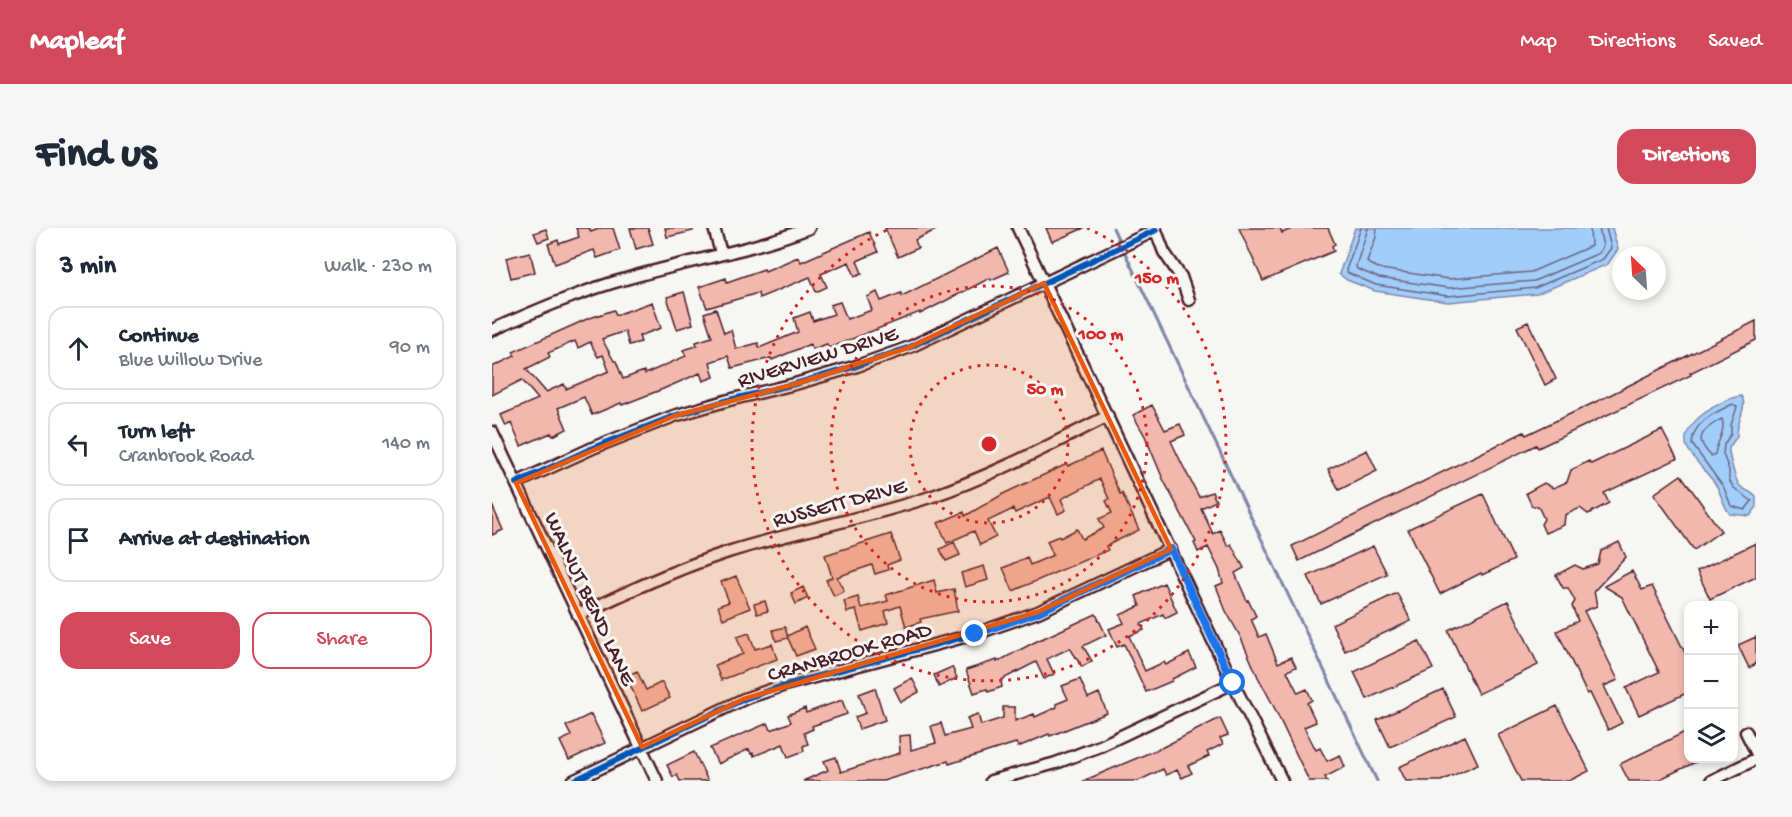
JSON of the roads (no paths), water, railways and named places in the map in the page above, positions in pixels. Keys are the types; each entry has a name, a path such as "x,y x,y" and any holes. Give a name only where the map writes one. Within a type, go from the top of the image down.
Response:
{"street":[{"path":"714,228 721,253"},
{"path":"492,330 576,294 809,228"},
{"path":"1018,228 1233,683 1282,781"},
{"path":"1155,229 1164,252 1181,277 1189,300"},
{"name":"RIVERVIEW DRIVE","path":"516,483 595,447 674,416 857,366 910,346 1133,242 1155,229"},
{"name":"RUSSETT DRIVE","path":"578,615 671,573 728,552 931,496 991,473 1108,416"},
{"name":"WALNUT BEND LANE","path":"492,432 657,781"},
{"name":"CRANBROOK ROAD","path":"573,781 711,713 755,695 975,634 1038,612 1171,549"},
{"path":"991,781 1056,763 1100,746 1233,683"},
{"path":"1746,732 1756,752"},
{"path":"1711,781 1756,759"}],"water":[{"path":"1355,228 1612,228 1617,246 1612,246 1612,258 1608,264 1537,294 1448,302 1375,291 1347,280 1339,274"},
{"path":"1741,396 1743,409 1737,436 1729,451 1738,484 1756,497 1756,508 1750,516 1730,514 1716,485 1688,449 1686,440 1688,431 1703,414 1723,402"}],"waterway":[{"path":"1113,228 1120,243"},
{"path":"1123,249 1377,781"}]}
